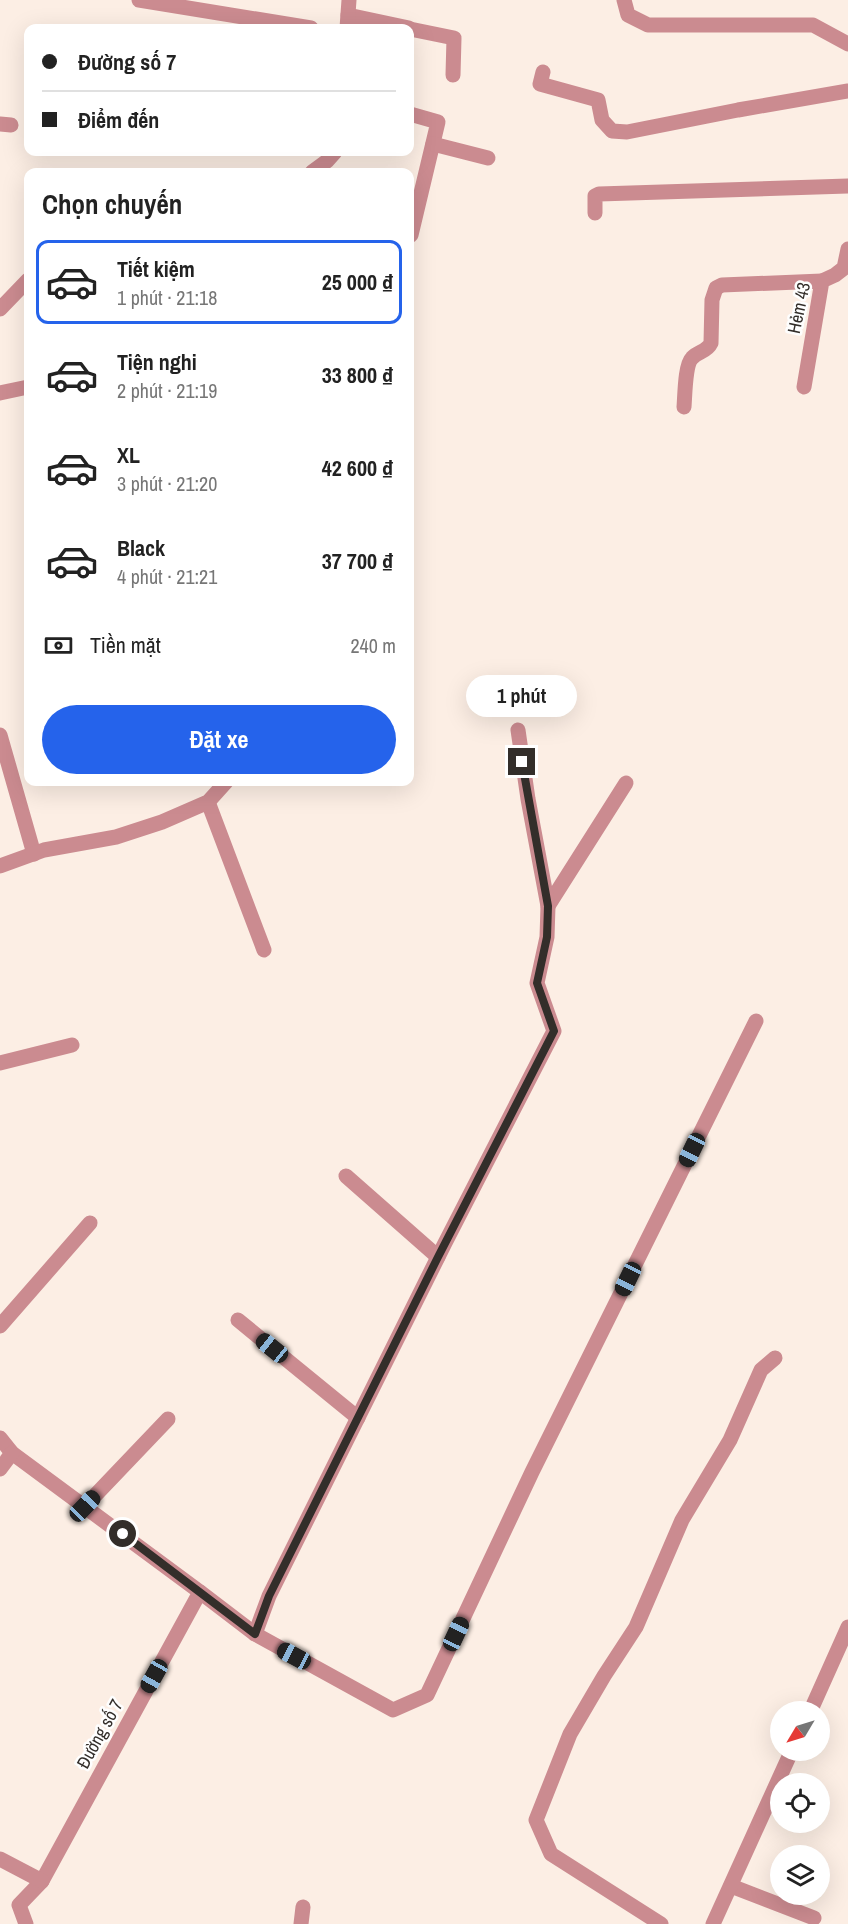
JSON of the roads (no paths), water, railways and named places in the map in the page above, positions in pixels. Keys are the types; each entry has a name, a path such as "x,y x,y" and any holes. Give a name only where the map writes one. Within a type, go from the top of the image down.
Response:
{"street":[{"path":"139,0 286,24"},
{"path":"624,0 628,15 648,25 813,25 848,44"},
{"path":"348,15 387,24"},
{"path":"414,30 454,38 453,75"},
{"path":"543,72 540,84 598,100 602,120 612,131 627,132 848,91"},
{"path":"414,114 440,116 414,223"},
{"path":"433,144 488,158"},
{"path":"317,168 331,156"},
{"path":"595,213 595,196 599,194 848,186"},
{"name":"Hẻm 43","path":"804,387 822,281 844,268 848,249"},
{"path":"684,406 689,362 697,354 709,348 711,343 712,300 716,288 722,285 822,281"},
{"path":"0,309 24,284"},
{"path":"0,393 24,388"},
{"path":"255,1634 269,1596 554,1031 537,983 547,937 548,906 518,730"},
{"path":"0,735 34,854"},
{"path":"548,906 626,783"},
{"path":"0,866 44,849 116,837 162,822 208,802 222,786"},
{"path":"208,802 264,950"},
{"path":"0,1438 12,1453 255,1634 393,1710 427,1695 537,1461 756,1021"},
{"path":"0,1063 72,1045"},
{"path":"346,1176 438,1257"},
{"path":"0,1326 90,1223"},
{"path":"237,1320 358,1418"},
{"path":"661,1924 551,1854 536,1820 570,1734 636,1627 682,1520 730,1440 761,1370 775,1358"},
{"path":"85,1506 168,1419"},
{"path":"0,1469 12,1453"},
{"name":"Đường số 7","path":"26,1924 19,1905 42,1881 200,1592"},
{"path":"815,1701 848,1627"},
{"path":"713,1924 787,1761"},
{"path":"0,1859 42,1881"},
{"path":"730,1886 814,1918"},
{"path":"301,1924 303,1907"}]}
